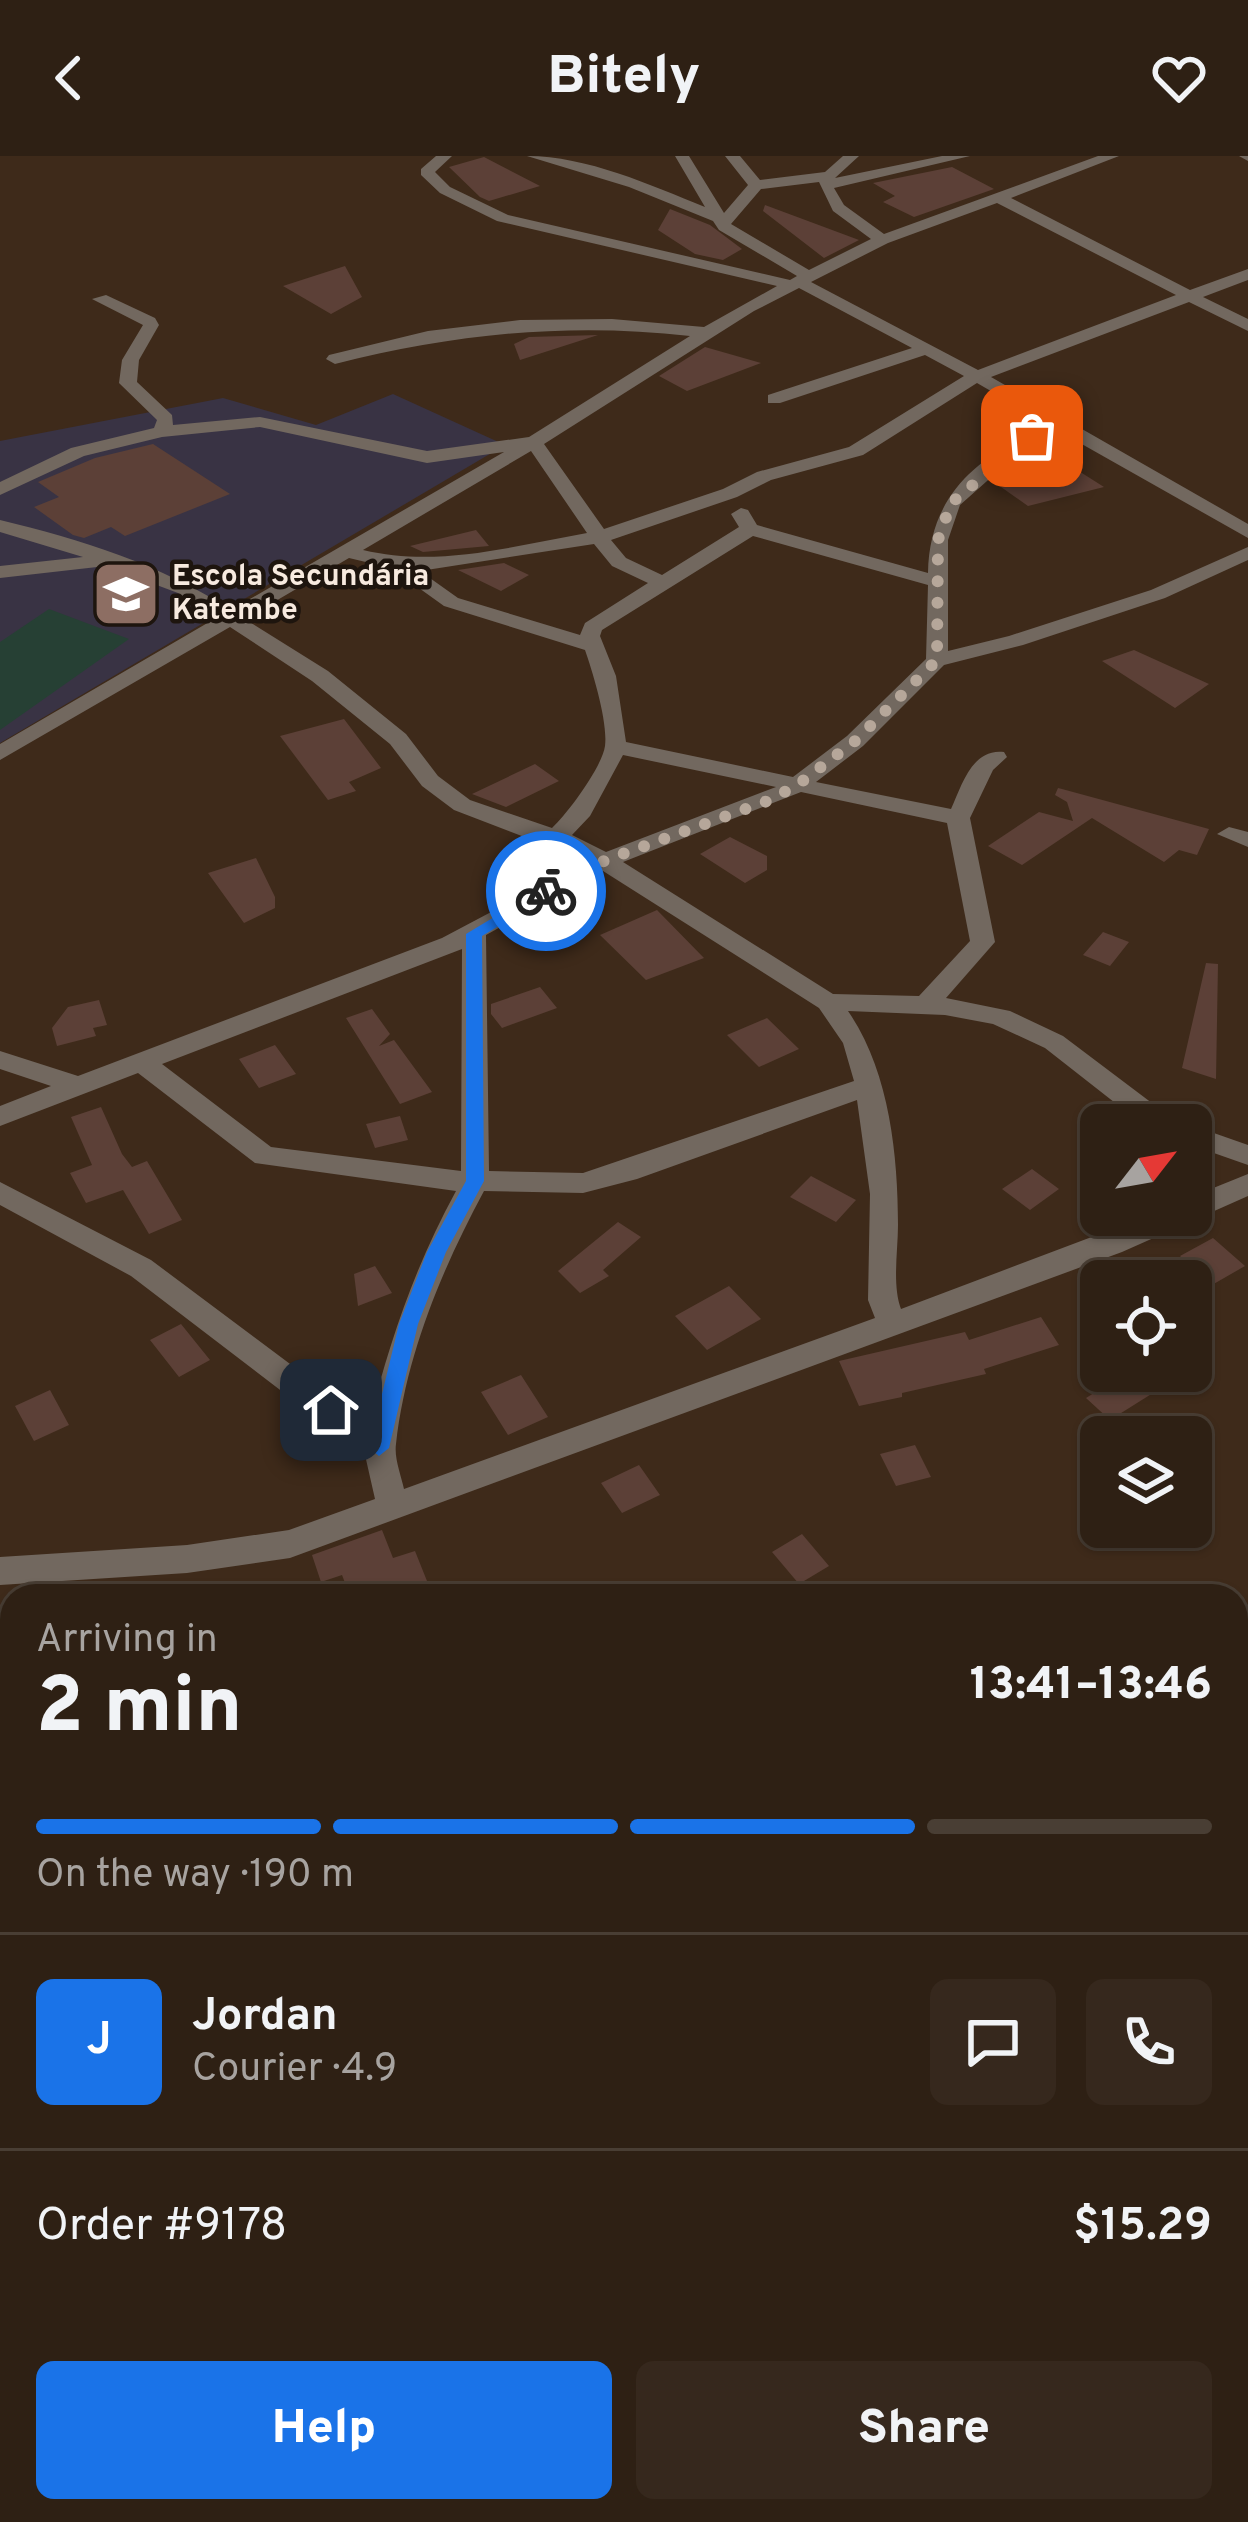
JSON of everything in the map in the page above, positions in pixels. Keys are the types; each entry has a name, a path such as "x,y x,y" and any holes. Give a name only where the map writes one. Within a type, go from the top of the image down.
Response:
{"street":[{"path":"445,156 426,172 455,199 559,235 799,281"},
{"path":"534,156 634,184 720,221 799,281 977,376 1248,532"},
{"path":"682,156 705,187 720,221"},
{"path":"733,156 753,181"},
{"path":"808,156 828,178 838,208 882,240"},
{"path":"828,178 852,156"},
{"path":"705,187 828,178 963,156"},
{"path":"1054,156 1075,169"},
{"path":"0,754 799,281 882,240 1112,156"},
{"path":"720,221 753,181"},
{"path":"995,196 1248,326"},
{"path":"345,551 398,564 433,566 601,537 730,493 764,476 856,451 977,376 1248,274"},
{"path":"100,299 147,318 151,325 126,375 128,383 166,419 162,432"},
{"path":"335,359 460,328 639,325 708,333"},
{"path":"774,399 925,350"},
{"path":"0,489 78,452 162,432 260,422 427,457 534,442"},
{"path":"937,660 938,540 951,503 1016,445 1065,428"},
{"path":"534,442 619,562 662,582"},
{"path":"730,493 750,529 939,582"},
{"path":"0,526 114,560 184,589 320,676 398,739 430,781 462,805 606,860 828,1002 856,1042 869,1086 884,1194 883,1300 892,1323"},
{"path":"556,838 578,816 616,747 592,627 750,529"},
{"path":"0,1116 474,934 606,860 765,802 796,786 855,741 937,660 1016,641 1159,594 1248,554"},
{"path":"0,572 114,560"},
{"path":"398,564 451,602 594,646"},
{"path":"616,747 958,818"},
{"path":"926,1004 983,942 958,818 983,766 996,757"},
{"path":"393,1509 379,1448 409,1324 437,1252 475,1181 474,934"},
{"path":"828,1002 965,1006 1013,1020 1054,1042 1138,1104"},
{"path":"0,1060 82,1088"},
{"path":"144,1064 238,1140 265,1156 427,1180 583,1183 670,1158 869,1086"},
{"path":"1212,1142 1248,1155"},
{"path":"1212,1200 1248,1184"},
{"path":"0,1192 141,1268 379,1448"},
{"path":"1,1574 187,1559 290,1544 1130,1236"}],"shaded area":[{"name":"Escola Secundária Katembe","path":"393,394 505,445 0,743 0,441 223,398 316,425"}],"green space":[{"path":"49,609 129,639 0,730 0,642"}],"building":[{"path":"484,157 540,186 489,201 480,197 449,167"},
{"path":"952,167 994,189 914,217 883,202 895,196 873,183"},
{"path":"765,205 859,240 824,258 763,211"},
{"path":"670,209 710,225 742,249 723,260 695,254 658,230"},
{"path":"345,266 362,297 331,314 283,286"},
{"path":"598,335 520,360 514,344 529,337"},
{"path":"705,347 761,363 687,391 659,376"},
{"path":"153,444 230,494 125,536 111,527 84,538 73,535 34,507 59,497 38,482 95,458"},
{"path":"1074,468 1104,487 1028,506 1001,487"},
{"path":"476,530 489,546 423,552 410,546"},
{"path":"504,563 529,575 501,591 458,570"},
{"path":"1134,650 1209,684 1175,708 1102,661"},
{"path":"344,719 381,768 349,782 356,791 328,800 280,736"},
{"path":"535,764 559,781 506,807 472,794"},
{"path":"1058,788 1209,829 1197,855 1179,850 1164,862 1092,818 1022,865 988,846 1039,812 1073,821 1067,802 1055,795"},
{"path":"730,837 767,856 767,870 745,883 700,854"},
{"path":"256,858 275,897 275,908 244,923 208,873"},
{"path":"657,910 704,958 646,980 600,935"},
{"path":"1103,932 1129,942 1110,966 1083,955"},
{"path":"1206,963 1218,964 1216,1079 1182,1068"},
{"path":"540,987 557,1008 502,1028 491,1014 491,1004"},
{"path":"99,1000 107,1025 93,1028 96,1036 57,1046 52,1028 68,1007"},
{"path":"372,1009 390,1034 379,1046 394,1040 432,1092 400,1104 346,1018"},
{"path":"767,1018 799,1049 759,1067 727,1035"},
{"path":"275,1045 296,1074 259,1088 239,1059"},
{"path":"101,1107 122,1154 132,1167 147,1161 182,1220 149,1234 123,1190 86,1203 70,1173 92,1165 71,1117"},
{"path":"400,1116 408,1140 375,1148 366,1124"},
{"path":"1032,1169 1059,1189 1030,1210 1002,1189"},
{"path":"811,1176 856,1200 836,1222 790,1197"},
{"path":"618,1222 641,1237 603,1270 609,1276 580,1293 558,1271"},
{"path":"1213,1238 1245,1266 1212,1285 1212,1260 1181,1260 1180,1256"},
{"path":"375,1266 392,1293 358,1306 354,1274"},
{"path":"729,1286 761,1319 707,1350 675,1316"},
{"path":"1041,1317 1059,1345 984,1369 986,1374 902,1393 902,1397 859,1406 839,1361 965,1332 969,1340"},
{"path":"181,1324 210,1360 179,1377 150,1340"},
{"path":"521,1375 548,1417 508,1435 481,1392"},
{"path":"50,1390 69,1425 34,1441 15,1406"},
{"path":"1096,1392 1155,1392 1116,1416 1106,1416 1086,1398"},
{"path":"915,1445 931,1477 896,1486 880,1454"},
{"path":"639,1465 660,1495 622,1513 601,1483"},
{"path":"382,1530 393,1558 415,1551 428,1584 345,1584 342,1575 321,1582 312,1555"},
{"path":"802,1534 829,1566 799,1584 772,1552"}],"way so far":[{"path":"546,891 606,860 765,802 796,786 855,741 937,660 938,540 951,503 1032,436"}],"place":[{"name":"Escola Secundária Katembe","path":"126,594"}],"route":[{"path":"331,1410 379,1448 409,1324 437,1252 475,1181 474,934 546,891"}]}
